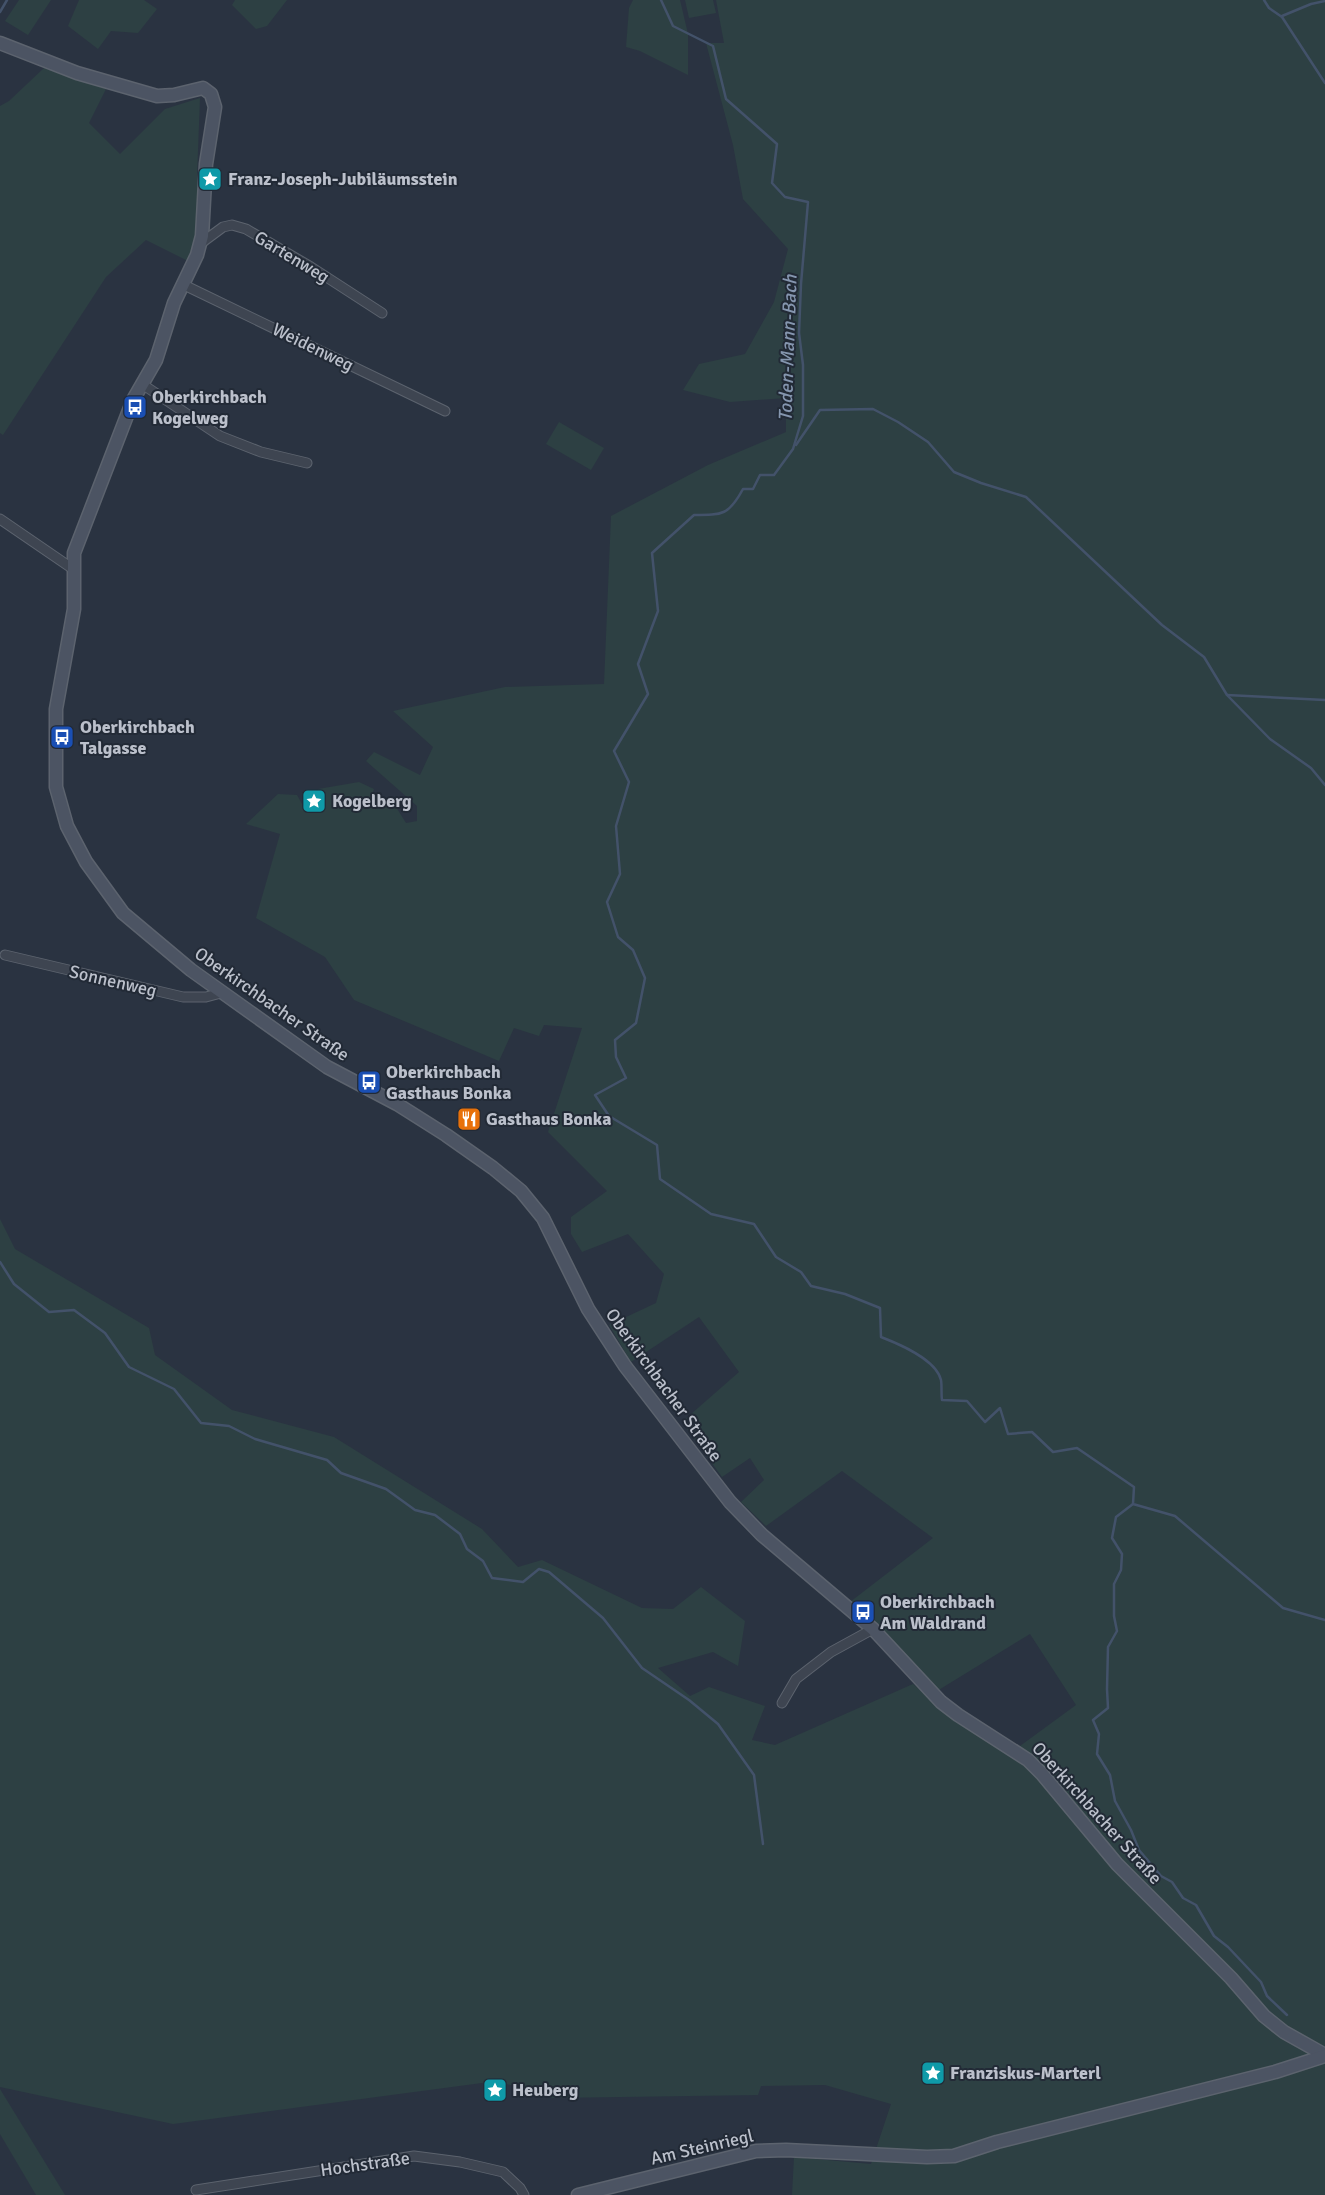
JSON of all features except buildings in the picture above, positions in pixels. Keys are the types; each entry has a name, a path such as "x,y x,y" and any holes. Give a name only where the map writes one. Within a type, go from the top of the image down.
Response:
{"street":[{"name":"Oberkirchbacher Straße","path":"0,43 69,70 157,96 174,95 198,88 208,90 215,107 206,164 204,226 200,244 168,320 161,349 127,414 74,553 74,608 56,709 56,787 64,818 75,844 86,862 123,913 221,993 327,1067 397,1104 442,1132 494,1168 521,1191 546,1222 578,1291 614,1349 644,1393 730,1502 762,1535 873,1629 941,1702 958,1716 1018,1752 1032,1764 1117,1864 1230,1978 1264,2016 1284,2032 1325,2056"},
{"name":"Gartenweg","path":"200,244 223,227 232,226 246,229 312,267 382,313"},
{"name":"Weidenweg","path":"182,284 445,411"},
{"path":"142,384 220,436 261,452 307,463"},
{"path":"0,519 73,569"},
{"name":"Sonnenweg","path":"5,955 183,997 206,997 221,993"},
{"path":"782,1703 796,1679 831,1652 873,1629"},
{"name":"Am Steinriegl","path":"578,2195 756,2151 786,2150 954,2156 997,2142 1275,2072 1325,2056"},
{"name":"Hochstraße","path":"196,2190 414,2156 460,2162 503,2172 520,2188 524,2195"}],"shaded area":[{"path":"19,0 51,0 28,35 5,21"},
{"path":"79,0 144,0 157,9 138,33 111,31 98,49 68,26"},
{"path":"235,0 287,0 267,26 256,29 232,5"},
{"path":"633,0 680,0 688,34 688,75 640,51 626,47 629,8"},
{"path":"685,0 713,0 716,13 689,18"},
{"path":"716,0 1325,0 1325,2195 792,2195 794,2157 871,2164 891,2104 825,2085 761,2086 758,2095 553,2098 497,2081 173,2124 0,2087 0,1219 15,1249 149,1328 155,1355 232,1410 334,1437 482,1529 518,1567 542,1560 642,1608 673,1609 701,1587 745,1621 738,1666 713,1652 658,1668 690,1696 709,1687 765,1706 752,1740 775,1745 913,1684 957,1720 1020,1746 1076,1705 1030,1634 937,1691 882,1629 850,1602 933,1538 842,1471 766,1526 741,1502 764,1480 750,1458 722,1477 682,1422 739,1372 699,1317 631,1362 609,1325 656,1303 664,1274 628,1234 582,1252 571,1234 571,1217 607,1191 548,1132 582,1028 544,1025 539,1036 514,1028 499,1061 354,1000 325,957 256,918 280,834 246,824 278,794 297,795 302,804 312,803 318,789 359,782 374,789 369,804 396,807 406,823 417,821 417,806 366,761 374,752 420,775 433,747 393,711 505,687 604,684 611,516 708,465 786,432 786,398 730,402 683,390 699,364 745,354 774,302 788,249 743,199 733,145 706,43 724,43"},
{"path":"44,68 106,89 89,123 120,154 165,109 200,98 197,177 200,219 195,244 188,261 146,240 106,277 3,435 0,433 0,106 9,101"},
{"path":"559,422 604,448 591,470 546,444"},
{"path":"0,2089 65,2195 36,2195 0,2134"}],"waterway":[{"path":"0,12 7,0"},
{"name":"Toden-Mann-Bach","path":"661,0 673,26 713,46 726,99 777,144 772,183 785,197 808,202 799,333 803,365 803,416 793,449 774,475 760,475 753,489 743,489 734,504 724,512 712,515 694,515 652,553 658,611 638,664 648,694 614,751 629,782 616,826 620,874 607,902 618,937 633,950 645,978 636,1023 615,1040 616,1057 626,1078 595,1095 609,1116 657,1145 660,1179 711,1214 754,1224 776,1257 801,1272 811,1286 845,1294 880,1308 881,1337 916,1353 932,1365 938,1372 941,1380 942,1400 967,1401 985,1422 1000,1408 1008,1434 1032,1432 1053,1452 1077,1448 1134,1487 1133,1504 1175,1516 1283,1608 1325,1620"},
{"path":"1264,0 1269,8 1282,17 1325,83"},
{"path":"1282,16 1311,4 1325,1"},
{"path":"796,445 820,410 873,409 898,422 928,442 954,472 981,483 1026,497 1162,625 1204,657 1227,695 1270,739 1311,768 1325,785"},
{"path":"1227,695 1325,700"},
{"path":"0,1262 14,1284 49,1312 74,1310 105,1333 129,1367 174,1389 201,1423 229,1426 255,1439 327,1460 341,1473 386,1489 415,1510 435,1515 460,1534 467,1549 483,1561 492,1578 523,1582 539,1569 549,1572 603,1618 642,1668 689,1700 718,1724 754,1775 763,1844"},
{"path":"1133,1504 1116,1517 1112,1538 1122,1554 1121,1570 1114,1584 1114,1616 1117,1631 1108,1647 1108,1708 1093,1720 1099,1734 1097,1754 1110,1775 1115,1801 1131,1830 1139,1850 1161,1876 1172,1882 1183,1898 1196,1905 1214,1936 1228,1947 1261,1982 1267,1996 1287,2015"}],"place":[{"name":"Franz-Joseph-Jubiläumsstein","path":"210,179"},
{"name":"Oberkirchbach Kogelweg","path":"135,407"},
{"name":"Oberkirchbach Talgasse","path":"62,737"},
{"name":"Kogelberg","path":"314,801"},
{"name":"Oberkirchbach Gasthaus Bonka","path":"369,1082"},
{"name":"Gasthaus Bonka","path":"469,1119"},
{"name":"Oberkirchbach Am Waldrand","path":"863,1612"},
{"name":"Franziskus-Marterl","path":"933,2073"},
{"name":"Heuberg","path":"495,2090"}]}
